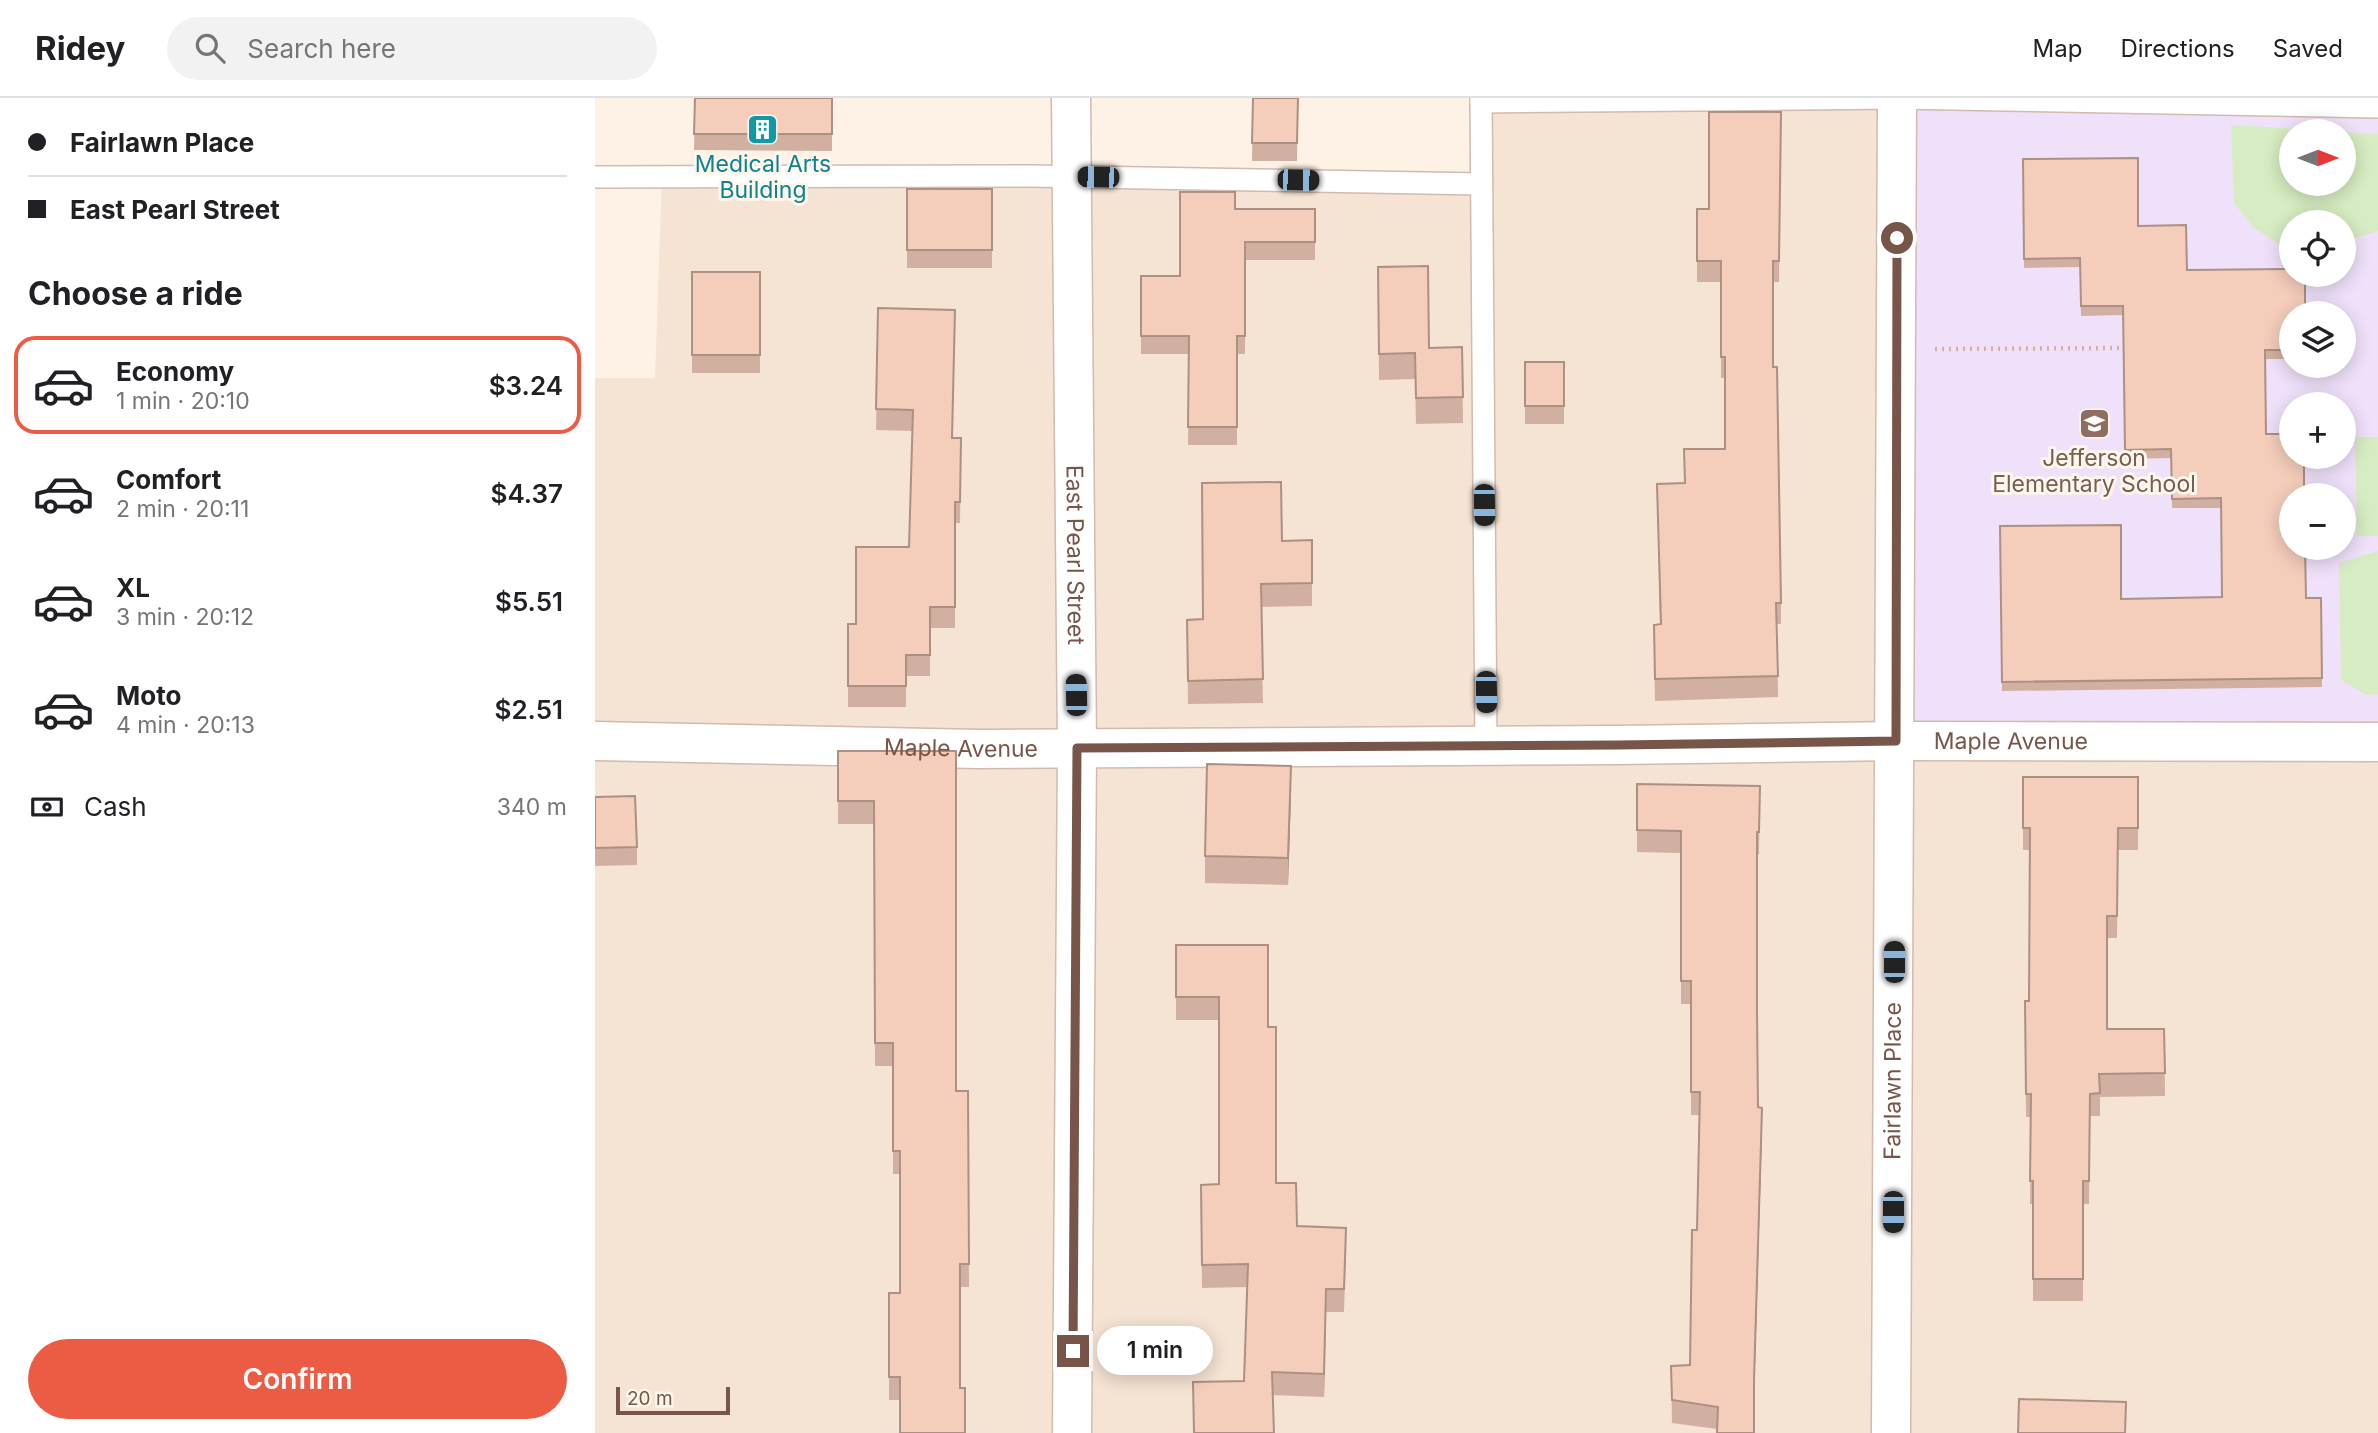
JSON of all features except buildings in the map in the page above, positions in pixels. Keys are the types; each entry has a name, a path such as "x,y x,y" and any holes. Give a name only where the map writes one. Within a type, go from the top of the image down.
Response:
{"street":[{"name":"East Pearl Street","path":"1072,98 1077,748 1072,1433"},
{"name":"Fairlawn Place","path":"1891,1433 1897,98"},
{"name":"Maple Avenue","path":"595,741 979,749 1896,741 2378,742"}],"lane":[{"path":"1486,746 1481,100 1897,98 2378,107"},
{"path":"595,177 1072,177 1481,184"}],"path":[{"path":"1897,349 2123,348"}],"shaded area":[{"path":"1481,98 2378,98 2378,1433 595,1433 595,378 655,378 662,178 1480,184"},
{"name":"Jefferson Elementary School","path":"1897,98 2378,107 2378,742 1896,741"}],"green space":[{"path":"2231,125 2279,128 2279,196 2356,196 2356,133 2378,134 2378,231 2356,238 2356,210 2279,210 2279,244 2253,227 2234,203"},
{"path":"2356,437 2378,437 2378,536 2357,536"},
{"path":"2378,551 2378,694 2367,695 2341,680 2339,563 2356,560"}],"place":[{"name":"Medical Arts Building","path":"763,130"},
{"name":"Jefferson Elementary School","path":"2094,424"}],"route":[{"path":"1073,1351 1077,748 1896,741 1897,238"}]}
